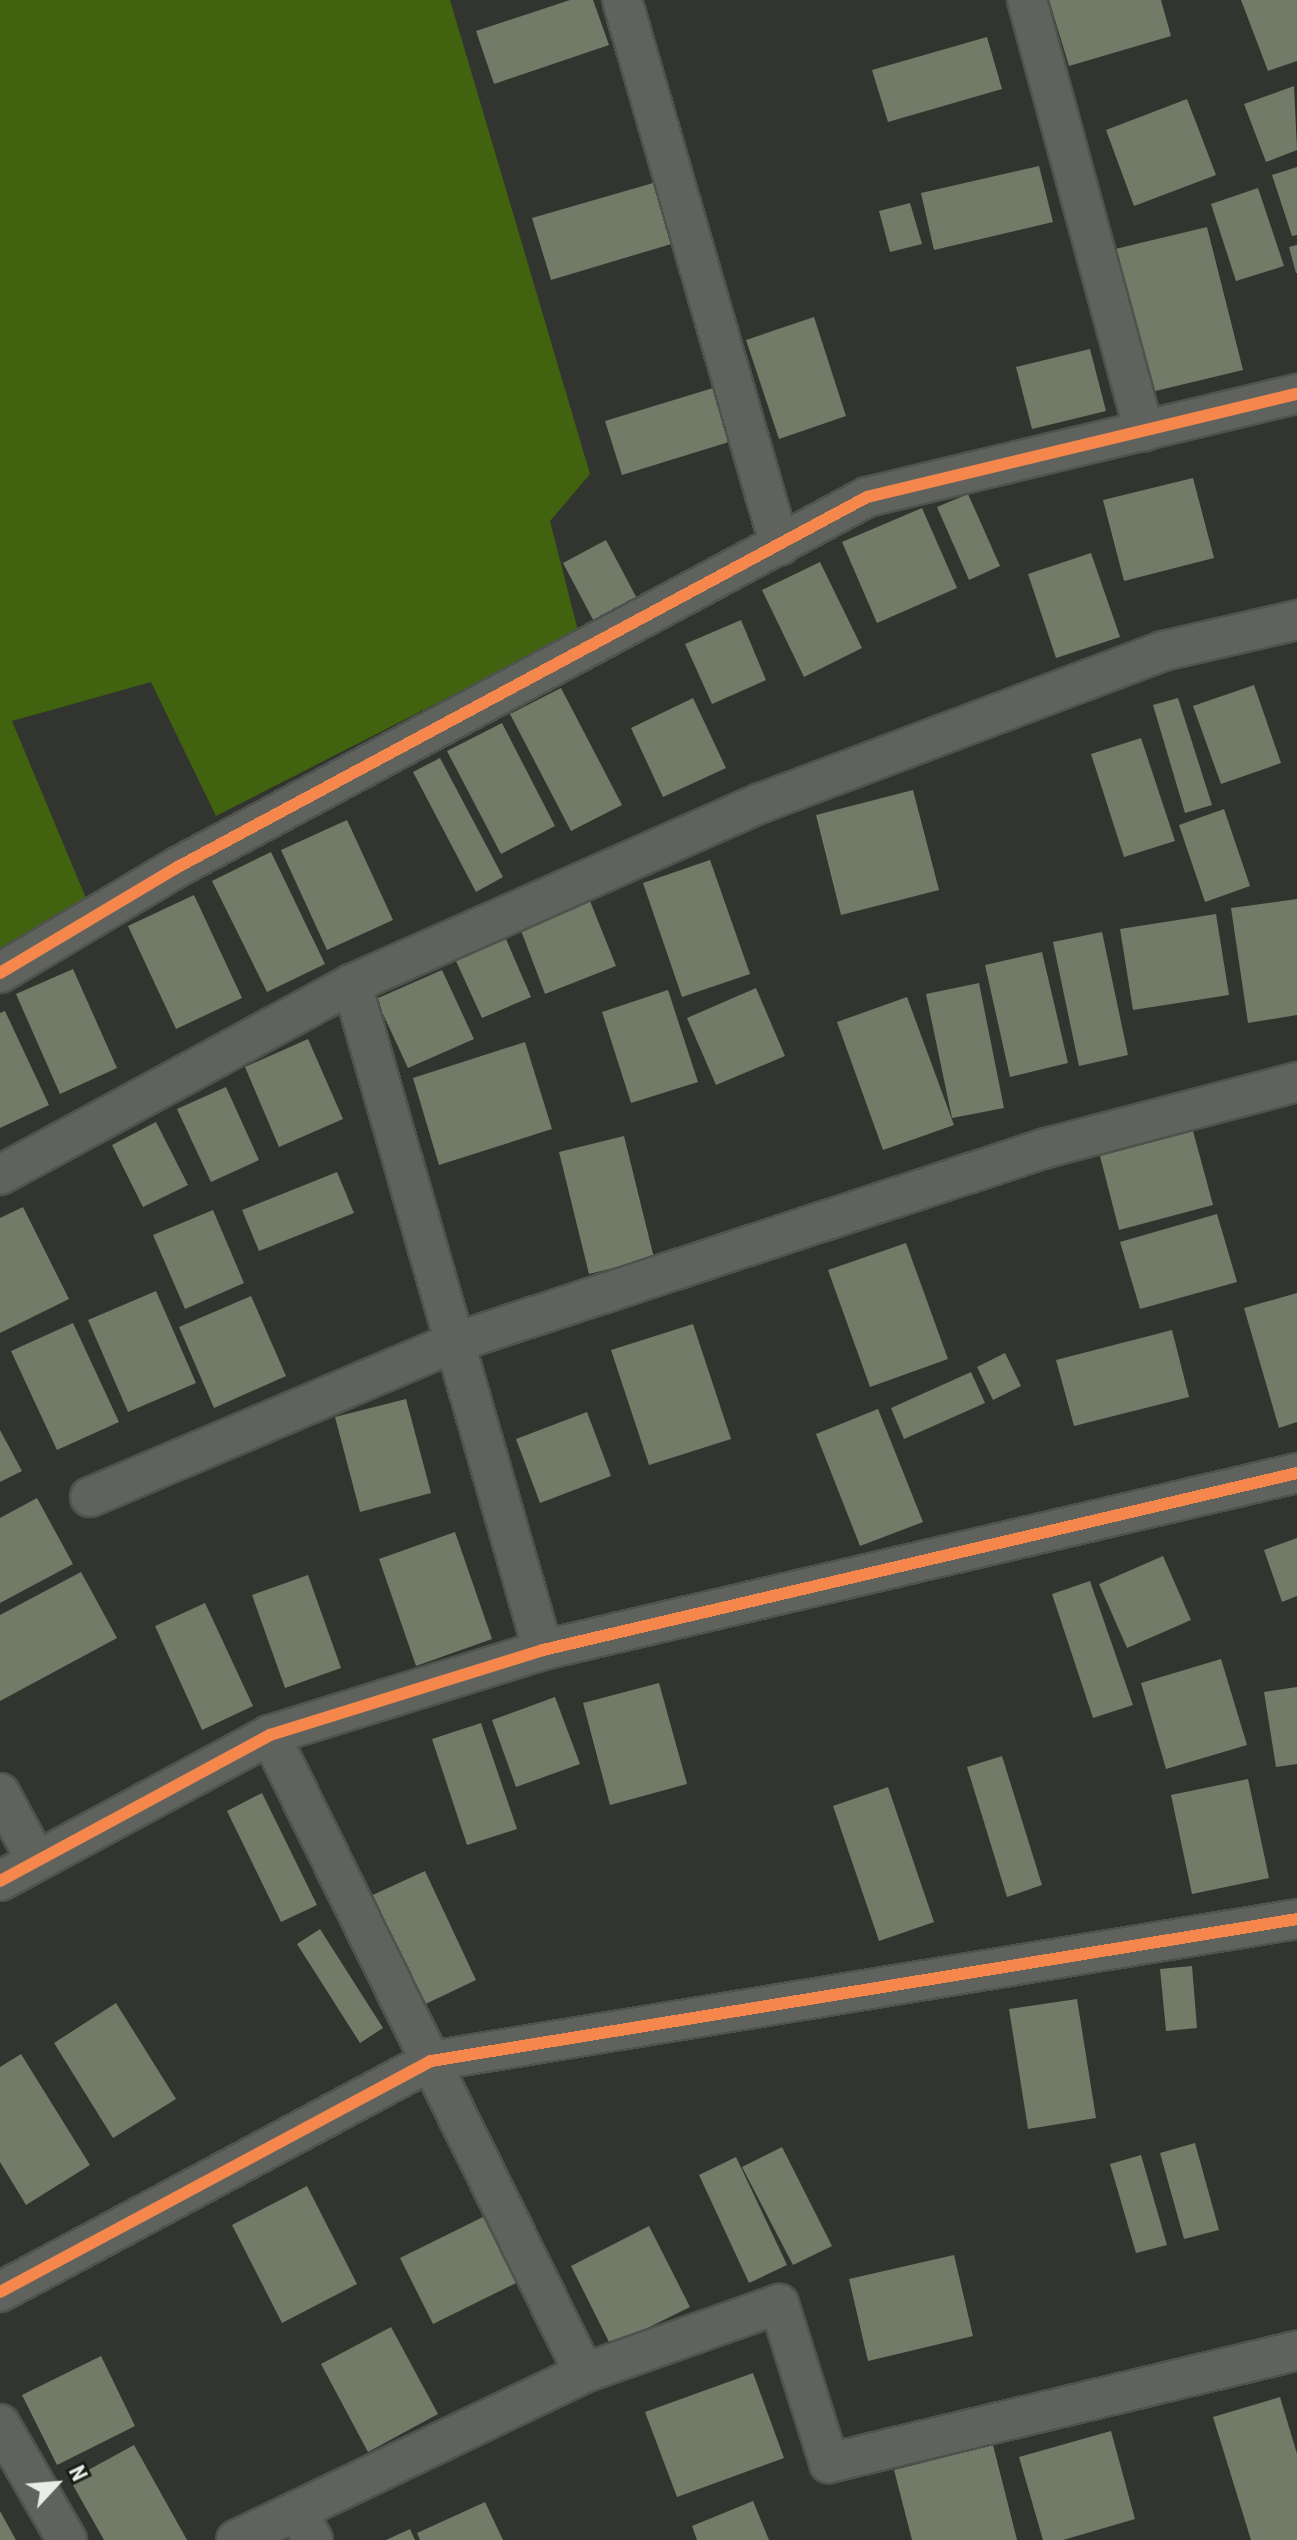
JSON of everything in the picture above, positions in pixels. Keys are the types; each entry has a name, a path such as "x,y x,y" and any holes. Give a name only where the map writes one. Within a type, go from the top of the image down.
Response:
{"street":[{"path":"622,0 780,546"},
{"path":"1027,0 1144,431"},
{"path":"0,973 176,868 867,497 1297,394"},
{"path":"0,1175 352,984 761,803 1163,651 1297,620"},
{"path":"352,984 543,1650"},
{"path":"90,1497 456,1342 1046,1148 1297,1082"},
{"path":"0,1881 35,1858 270,1735 543,1650 1297,1473"},
{"path":"270,1735 584,2373"},
{"path":"0,1793 35,1858"},
{"path":"0,2292 431,2061 1297,1919"},
{"path":"236,2540 305,2526 584,2373 779,2304 829,2463 1297,2351"},
{"path":"0,2424 67,2540"}],"green space":[{"path":"0,0 450,0 590,474 550,521 578,631 216,816 151,682 12,721 88,903 0,958"}],"building":[{"path":"570,0 593,0 609,45 494,84 476,31"},
{"path":"1049,0 1161,0 1171,36 1069,66"},
{"path":"1241,0 1297,0 1297,61 1268,71"},
{"path":"987,37 1002,89 888,122 872,70"},
{"path":"1294,86 1297,150 1266,162 1244,104"},
{"path":"1187,99 1216,175 1134,206 1106,130"},
{"path":"1039,166 1053,222 934,250 921,193"},
{"path":"1297,167 1297,235 1292,236 1272,175"},
{"path":"660,181 678,242 551,280 532,218"},
{"path":"1258,188 1284,266 1236,281 1211,204"},
{"path":"910,203 922,244 890,252 879,211"},
{"path":"1207,227 1243,370 1147,393 1111,250"},
{"path":"1297,245 1297,273 1296,273 1289,247"},
{"path":"814,317 846,416 779,439 746,340"},
{"path":"1090,349 1106,411 1032,429 1016,367"},
{"path":"713,388 729,442 622,475 605,421"},
{"path":"1193,478 1214,558 1124,581 1103,500"},
{"path":"968,494 1000,566 969,580 937,507"},
{"path":"922,508 957,588 877,623 842,542"},
{"path":"606,540 642,608 599,631 563,563"},
{"path":"1091,553 1120,637 1056,658 1028,574"},
{"path":"820,562 862,648 804,677 762,590"},
{"path":"741,620 766,680 712,704 685,644"},
{"path":"1254,685 1281,763 1221,784 1193,706"},
{"path":"561,688 622,805 571,831 510,714"},
{"path":"693,698 726,768 663,797 631,728"},
{"path":"1178,698 1212,805 1185,813 1153,705"},
{"path":"502,723 555,826 501,854 447,751"},
{"path":"1141,738 1175,841 1124,857 1091,754"},
{"path":"440,758 503,877 476,892 413,772"},
{"path":"913,790 939,890 841,915 816,815"},
{"path":"1224,809 1250,886 1205,902 1179,825"},
{"path":"347,820 393,920 327,950 281,850"},
{"path":"271,852 325,964 267,992 212,881"},
{"path":"710,860 750,974 682,997 643,883"},
{"path":"194,895 242,998 176,1029 128,926"},
{"path":"1297,899 1297,1015 1248,1023 1231,908"},
{"path":"590,901 616,966 545,994 520,928"},
{"path":"1216,914 1229,995 1133,1010 1120,929"},
{"path":"1102,932 1128,1055 1079,1066 1053,942"},
{"path":"506,939 531,997 482,1018 456,961"},
{"path":"1042,952 1068,1063 1010,1077 985,965"},
{"path":"73,969 117,1068 60,1094 16,994"},
{"path":"442,970 474,1039 408,1068 376,999"},
{"path":"979,983 1004,1108 952,1118 926,994"},
{"path":"756,988 785,1056 716,1085 687,1018"},
{"path":"668,990 698,1082 631,1103 602,1012"},
{"path":"907,997 954,1125 883,1150 837,1022"},
{"path":"5,1011 49,1105 0,1128 0,1013"},
{"path":"308,1039 343,1119 279,1147 245,1067"},
{"path":"525,1042 552,1129 439,1165 413,1078"},
{"path":"226,1087 259,1160 211,1182 177,1109"},
{"path":"156,1122 188,1185 143,1207 112,1145"},
{"path":"1193,1131 1213,1205 1119,1230 1100,1156"},
{"path":"624,1136 654,1258 589,1274 559,1152"},
{"path":"337,1172 354,1213 259,1251 242,1210"},
{"path":"23,1207 69,1299 0,1333 0,1218"},
{"path":"213,1210 244,1283 185,1309 153,1235"},
{"path":"1217,1214 1237,1282 1140,1309 1120,1242"},
{"path":"906,1243 948,1359 870,1387 828,1270"},
{"path":"156,1291 196,1383 128,1412 88,1320"},
{"path":"1297,1293 1297,1422 1279,1428 1244,1308"},
{"path":"251,1296 286,1376 214,1408 179,1327"},
{"path":"73,1323 119,1422 57,1450 11,1351"},
{"path":"693,1324 731,1439 649,1465 611,1350"},
{"path":"1172,1330 1189,1397 1074,1426 1056,1360"},
{"path":"1005,1353 1021,1386 993,1400 977,1367"},
{"path":"971,1372 985,1403 904,1439 891,1408"},
{"path":"406,1399 431,1493 360,1512 335,1417"},
{"path":"878,1409 923,1522 860,1546 816,1434"},
{"path":"587,1412 611,1476 540,1503 516,1439"},
{"path":"0,1430 22,1471 0,1482"},
{"path":"37,1498 73,1564 0,1603 0,1518"},
{"path":"455,1532 492,1639 416,1666 379,1559"},
{"path":"1297,1538 1297,1596 1282,1602 1264,1550"},
{"path":"1163,1556 1191,1620 1127,1648 1099,1584"},
{"path":"81,1572 117,1638 0,1701 0,1615"},
{"path":"308,1575 341,1668 285,1688 252,1595"},
{"path":"1090,1581 1133,1705 1093,1718 1052,1594"},
{"path":"205,1603 253,1706 202,1730 155,1626"},
{"path":"1221,1659 1247,1745 1166,1769 1141,1683"},
{"path":"659,1683 687,1784 610,1805 583,1703"},
{"path":"1297,1687 1297,1764 1276,1767 1264,1692"},
{"path":"555,1697 580,1764 516,1787 492,1720"},
{"path":"481,1723 517,1829 467,1845 432,1739"},
{"path":"1002,1756 1042,1885 1007,1897 967,1767"},
{"path":"1248,1779 1269,1878 1192,1894 1171,1795"},
{"path":"888,1787 934,1922 879,1941 833,1806"},
{"path":"262,1793 317,1905 281,1922 227,1811"},
{"path":"425,1871 476,1980 417,2008 366,1898"},
{"path":"320,1929 383,2028 360,2043 297,1944"},
{"path":"1192,1966 1197,2028 1166,2031 1160,1969"},
{"path":"1077,1999 1096,2118 1028,2129 1009,2009"},
{"path":"116,2003 176,2099 113,2138 54,2043"},
{"path":"21,2054 90,2165 26,2205 0,2162 0,2067"},
{"path":"1195,2143 1219,2230 1184,2239 1160,2153"},
{"path":"782,2147 832,2246 793,2265 742,2167"},
{"path":"1141,2155 1167,2245 1136,2253 1110,2164"},
{"path":"736,2157 787,2265 749,2283 699,2175"},
{"path":"307,2186 357,2284 282,2323 232,2225"},
{"path":"483,2217 516,2283 433,2324 400,2258"},
{"path":"649,2226 690,2307 611,2346 571,2266"},
{"path":"954,2255 973,2336 868,2361 849,2279"},
{"path":"391,2327 438,2414 368,2452 321,2364"},
{"path":"101,2356 135,2426 57,2465 22,2395"},
{"path":"753,2373 784,2458 677,2497 645,2412"},
{"path":"1280,2397 1297,2454 1297,2540 1251,2540 1213,2417"},
{"path":"1111,2431 1135,2519 1063,2540 1043,2540 1019,2457"},
{"path":"134,2445 187,2540 104,2540 70,2480"},
{"path":"993,2445 1017,2540 912,2540 894,2470"},
{"path":"753,2501 769,2540 697,2540 692,2526"},
{"path":"485,2502 503,2540 420,2540 417,2533"},
{"path":"0,2511 16,2540 0,2540"},
{"path":"410,2529 415,2540 386,2540"}],"cycle path":[{"path":"0,973 176,868 867,497 1297,394"},
{"path":"0,1881 270,1735 543,1650 1297,1473"},
{"path":"0,2292 431,2061 1297,1919"}]}
